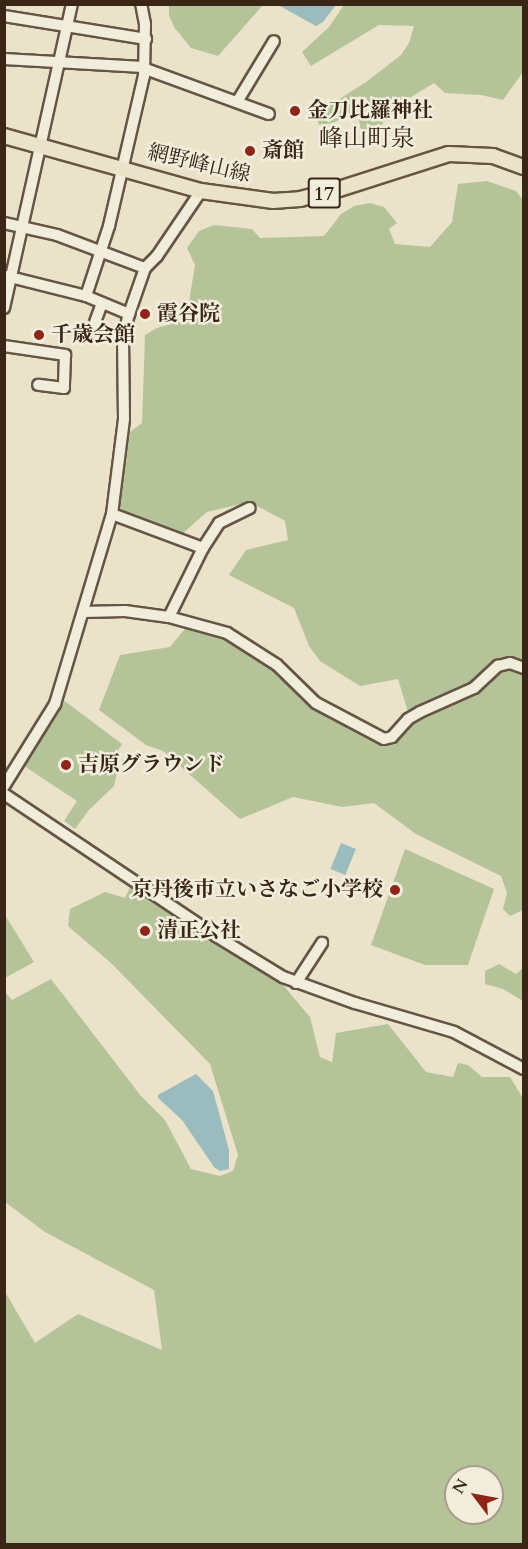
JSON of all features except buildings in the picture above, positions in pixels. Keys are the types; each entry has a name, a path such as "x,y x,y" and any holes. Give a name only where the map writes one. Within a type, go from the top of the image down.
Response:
{"main road":[{"name":"網野峰山線","path":"4,136 121,166 201,191 254,199 300,199 339,189 435,157 460,153 493,156 514,161 524,167"}],"street":[{"path":"4,308 8,276 43,146 72,4"},
{"path":"86,296 101,251 144,76 146,39 141,4"},
{"path":"4,16 146,39"},
{"path":"237,102 274,41"},
{"path":"4,59 143,68 268,114"},
{"path":"4,786 55,704 112,514 124,419 123,339 129,314 145,268 157,256 201,191"},
{"path":"4,223 101,251 145,268"},
{"path":"8,276 86,296 129,314"},
{"path":"102,303 93,328 123,339"},
{"path":"4,346 65,355 64,388 38,385"},
{"path":"169,617 203,548 219,523 250,508"},
{"path":"112,514 203,548"},
{"path":"83,612 125,611 169,617 208,625 227,633 277,665 316,704 384,739 392,737 408,718 474,688 498,666 510,663 524,669"},
{"path":"4,794 216,936 296,983 354,1003 454,1032 524,1069"},
{"path":"296,983 322,942"}],"green space":[{"path":"169,4 263,5 218,56 191,48 174,27 169,15"},
{"path":"344,5 523,5 523,72 503,100 481,95 445,93 434,83 408,99 383,109 383,124 361,132 358,112 332,123 319,125 316,114 366,82 401,55 409,43 414,26 379,25 311,66 302,52 329,27"},
{"path":"487,181 516,191 524,201 523,910 510,916 503,909 507,893 501,876 416,834 374,803 342,807 293,797 240,819 163,751 146,745 99,710 120,655 170,647 189,624 208,628 275,667 312,707 336,722 394,745 412,725 398,679 360,686 320,661 309,646 294,608 229,575 246,550 288,540 285,521 250,502 207,512 182,534 119,509 130,432 142,423 145,335 157,328 186,320 195,265 187,248 199,231 214,225 252,229 260,238 324,236 341,214 354,206 370,203 384,207 397,223 389,229 395,244 430,247 452,222 458,184"},
{"name":"吉原グラウンド","path":"62,699 122,744 108,767 117,773 114,786 89,810 75,829 64,821 77,801 21,764"},
{"path":"405,849 494,889 468,965 425,965 371,945"},
{"path":"131,885 278,979 310,1017 320,1057 332,1062 336,1033 388,1024 426,1072 453,1077 458,1063 468,1065 482,1077 510,1077 524,1100 523,1544 5,1544 4,1290 35,1343 78,1314 162,1350 154,1290 45,1232 5,1202 5,992 12,1000 51,979 141,1096 165,1120 191,1169 220,1176 233,1171 238,1155 210,1064 112,964 68,926 70,909 105,892 125,898"},
{"path":"5,915 34,962 4,978"},
{"path":"499,964 516,974 523,968 523,1001 503,989 485,984 485,971"}],"water":[{"path":"278,5 336,5 323,22 316,26"},
{"path":"341,843 356,849 345,875 331,869"},
{"path":"196,1074 213,1091 229,1150 229,1169 220,1171 214,1167 182,1120 158,1098 158,1095"}],"place":[{"name":"金刀比羅神社","path":"295,111"},
{"name":"斎館","path":"250,151"},
{"name":"霞谷院","path":"145,314"},
{"name":"千歳会館","path":"39,335"},
{"name":"吉原グラウンド","path":"66,765"},
{"name":"京丹後市立いさなご小学校","path":"395,890"},
{"name":"清正公社","path":"145,931"}],"district":[{"name":"峰山町泉","path":"367,139"}]}
